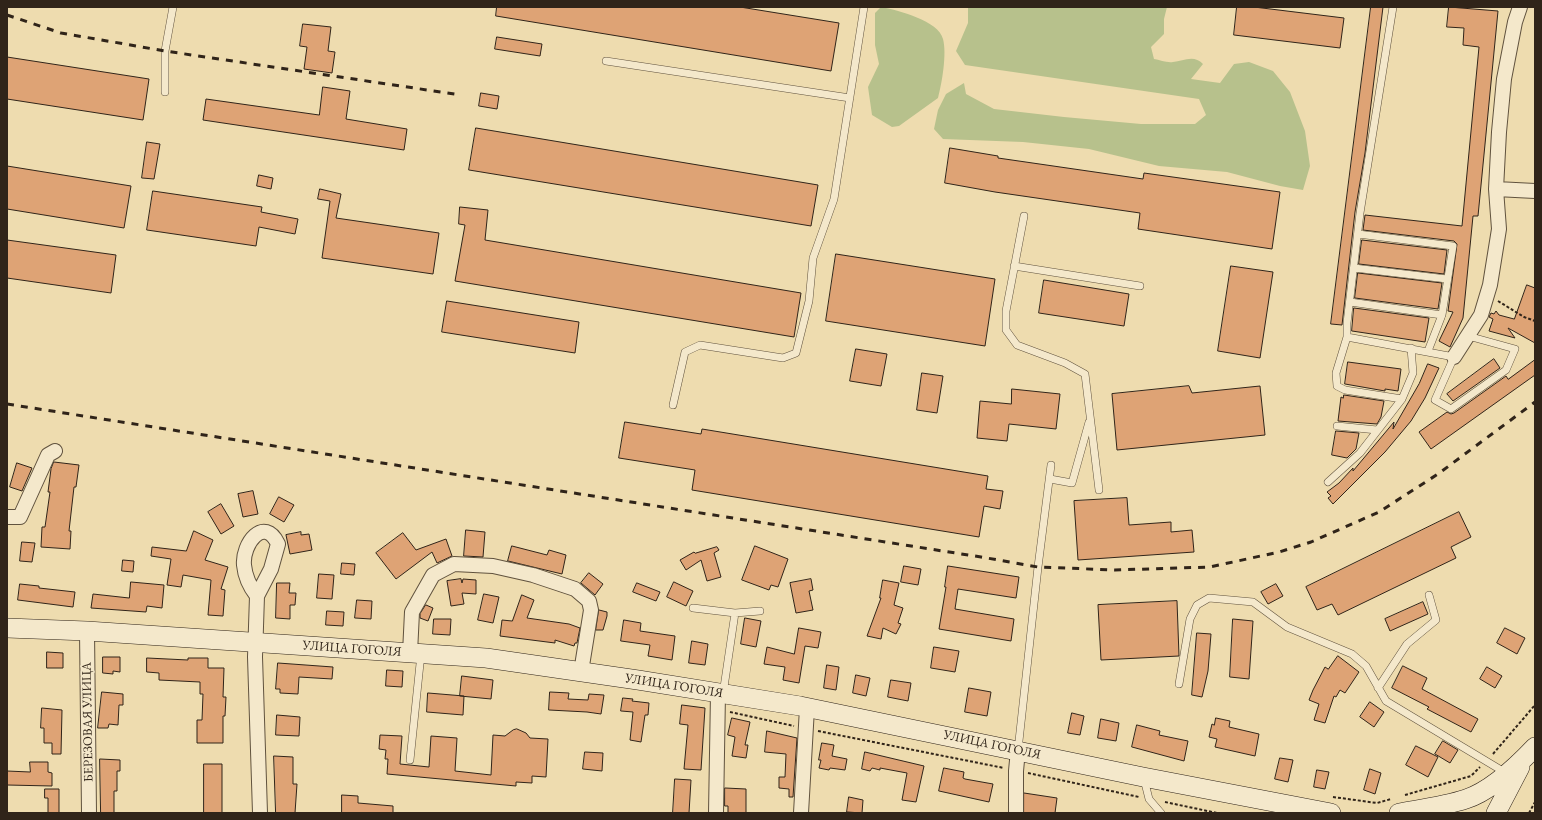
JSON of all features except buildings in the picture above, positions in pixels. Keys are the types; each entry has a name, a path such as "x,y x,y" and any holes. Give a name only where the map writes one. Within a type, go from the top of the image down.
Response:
{"main road":[{"name":"УЛИЦА ГОГОЛЯ","path":"7,628 87,631 486,658 581,672 719,699 807,708 1018,750 1143,777 1332,805"},
{"path":"1442,807 1467,799 1489,788 1530,752"},
{"path":"1496,813 1530,752"},
{"path":"1396,803 1470,808 1475,813"}],"street":[{"path":"1454,356 1481,315 1487,294 1499,229 1496,189 1504,80 1514,22 1520,7"},
{"path":"1496,189 1535,191"},
{"path":"7,517 20,517 48,455 55,451"},
{"path":"416,653 412,612 433,575 454,564 493,566 533,575 575,590 589,601 591,610 581,672"},
{"path":"257,596 255,643 260,813"},
{"name":"БЕРЕЗОВАЯ УЛИЦА","path":"87,631 89,813"},
{"path":"716,813 719,699"},
{"path":"801,813 807,708"},
{"path":"1016,813 1016,771 1018,750"}],"lane":[{"path":"165,92 165,51 173,7"},
{"path":"673,406 685,352 700,345 783,358 796,353 809,301 813,258 834,199 864,7"},
{"path":"1393,7 1360,213 1347,337 1336,373 1337,386 1345,390 1402,399"},
{"path":"606,61 850,98"},
{"path":"1024,216 1006,311 1006,330 1017,345 1065,364 1085,374 1099,490"},
{"path":"1358,234 1452,246 1442,315 1428,352"},
{"path":"1014,266 1140,286"},
{"path":"1354,268 1447,279"},
{"path":"1350,302 1442,315"},
{"path":"1347,337 1454,356 1435,400 1451,409 1506,370 1515,349 1468,336"},
{"path":"1328,482 1360,453 1402,399 1413,373 1411,348"},
{"path":"1050,479 1072,483 1090,418"},
{"path":"1337,426 1377,430"},
{"path":"1018,750 1051,465"},
{"path":"1378,688 1407,644 1436,620 1429,595"},
{"path":"1179,684 1190,620 1197,605 1209,598 1253,602 1287,627 1352,654 1366,666 1386,701 1506,773"},
{"path":"693,608 735,613 760,611"},
{"path":"719,699 735,613"},
{"path":"410,760 416,653"},
{"path":"1143,777 1149,799 1161,813"}],"path":[{"path":"1487,294 1524,317 1535,321"},
{"path":"719,699 806,728 1217,813"},
{"path":"1332,805 1396,803 1471,776 1486,761 1535,704"},
{"path":"1529,813 1535,802"}],"green space":[{"path":"881,7 917,17 926,22 940,33 944,45 944,68 938,98 899,126 892,127 872,115 868,87 879,64 875,45 875,13"},
{"path":"968,7 1167,7 1164,19 1164,34 1151,47 1154,59 1171,62 1196,59 1203,64 1191,79 1220,83 1234,64 1249,62 1273,71 1290,92 1305,131 1310,166 1303,190 1280,186 1227,172 1159,166 1089,149 1023,142 943,139 934,129 938,110 946,94 964,83 966,94 994,109 1141,124 1195,124 1206,115 1199,99 965,65 956,51 968,23"}],"railway":[{"path":"7,15 61,33 165,51 461,95"},
{"path":"7,404 1038,567 1115,570 1210,567 1279,552 1311,542 1379,512 1438,474 1535,402"}]}
